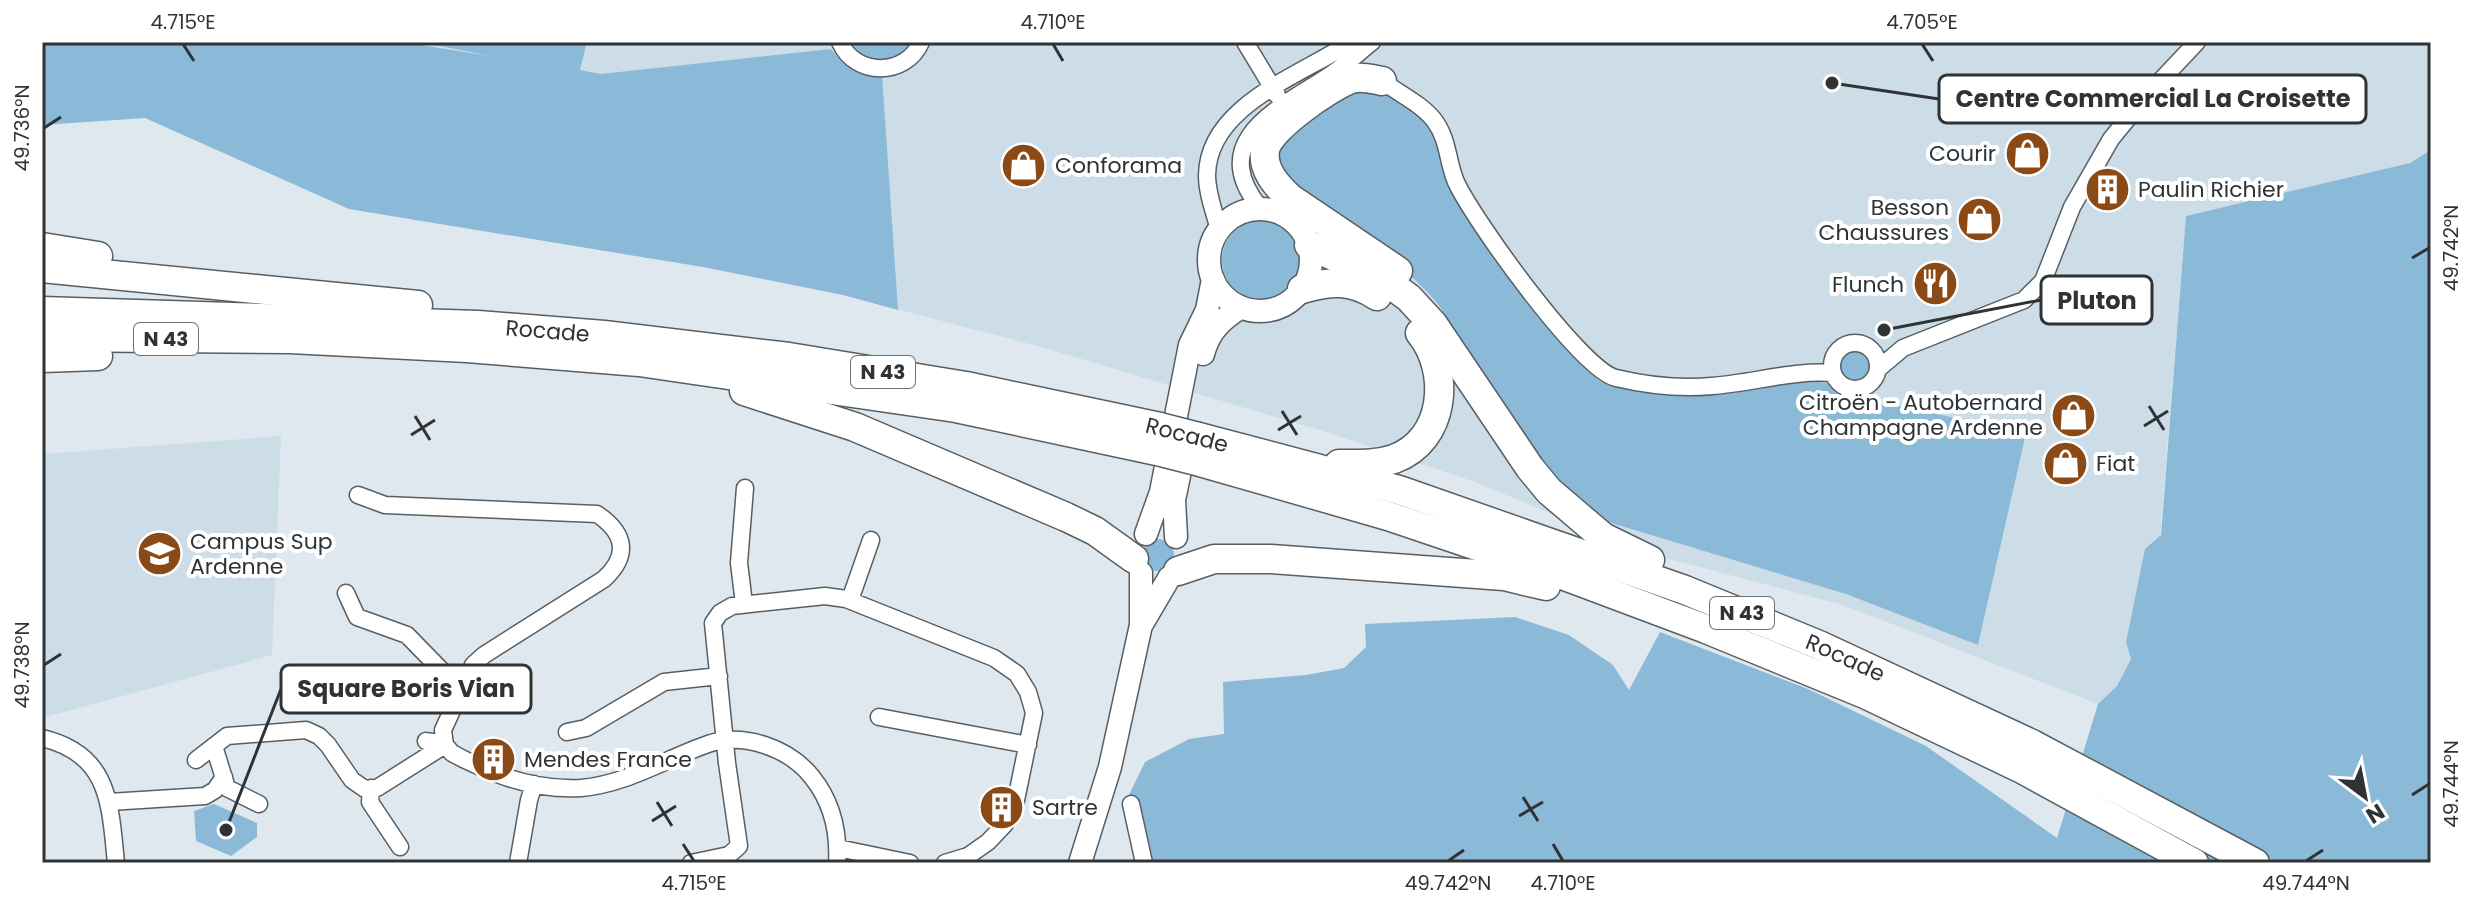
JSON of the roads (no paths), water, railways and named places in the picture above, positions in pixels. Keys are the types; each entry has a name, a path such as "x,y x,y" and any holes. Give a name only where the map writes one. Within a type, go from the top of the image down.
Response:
{"highway":[{"path":"1382,81 1352,79 1293,114 1265,149 1268,170 1276,186 1290,198 1414,283 1443,322 1462,366"},
{"path":"1309,245 1382,278 1409,298 1433,324 1530,468 1549,491 1603,537 1819,645"},
{"path":"42,247 411,305"},
{"path":"42,268 554,320 604,335"},
{"path":"1200,450 1337,464 1373,464 1397,458 1412,449 1429,429 1437,416 1440,399 1438,365 1429,344 1417,328 1401,311 1366,288 1349,282 1331,281 1302,289"},
{"name":"Rocade","path":"42,311 478,325 604,335 789,357 966,386 1159,439"},
{"name":"N 43","path":"42,337 290,339 467,348 639,362 1159,439 1200,450 1554,572 1706,629 1867,695 2020,768 2194,863"},
{"name":"N 43","path":"42,358 200,351 290,339"},
{"path":"639,362 781,401 855,427 1066,517 1105,537 1138,566"},
{"name":"Rocade","path":"1200,450 1399,490 1685,590 1819,645 2032,744 2255,863"},
{"path":"1174,574 1214,559 1271,559 1504,576 1706,629"}],"street":[{"path":"840,42 852,60 865,67 880,69 895,67 908,60 921,42"},
{"path":"1245,42 1274,88 1279,108"},
{"path":"1219,229 1207,173 1213,148 1226,124 1238,111 1351,42"},
{"path":"1260,208 1240,176 1242,149 1251,134 1279,108 1335,72 1372,42"},
{"path":"1872,350 1903,348 2024,300 2043,281 2072,207 2111,139 2197,42"},
{"path":"1335,72 1354,66 1367,69 1431,117 1445,139 1455,180 1470,206 1565,337 1596,368 1612,378 1664,385 1710,386 1807,373 1833,373"},
{"path":"1080,863 1110,767 1141,625 1136,545 1146,534 1161,492 1190,345 1207,310 1213,279 1209,253 1219,229 1230,218 1260,208 1273,210 1296,223 1309,245 1311,268 1302,289 1281,306 1254,310 1241,307 1224,296 1213,279"},
{"path":"1176,537 1174,500 1206,343 1222,320 1241,307"},
{"path":"1878,369 1872,350 1859,343 1842,347 1834,358 1833,373 1842,385 1857,389 1871,383 1878,369 1903,348"},
{"path":"744,604 739,563 745,488"},
{"path":"358,495 385,505 597,514 611,523 618,535 622,548 617,567 604,579 473,665 443,730 445,745 452,753 504,777 534,784 581,788 629,778 710,743 758,743 782,752 804,767 823,791 833,816 838,856 910,863"},
{"path":"1141,625 1184,557 1181,543 1176,537 1162,530 1146,534"},
{"path":"850,600 871,540"},
{"path":"1138,566 1154,580 1174,574"},
{"path":"346,593 357,617 407,635 446,675 463,686"},
{"path":"691,863 729,855 739,846 713,623 720,613 732,606 825,596 850,600 994,658 1017,674 1028,692 1034,713 1016,800 1005,824 988,842 968,856 945,863"},
{"path":"567,732 586,728 664,682 719,676"},
{"path":"879,717 1028,745"},
{"path":"196,760 227,736 306,730 328,745 352,780 365,789 393,780 445,745"},
{"path":"42,738 74,749 93,767 109,802 116,863"},
{"path":"426,741 445,745"},
{"path":"214,746 227,788 259,804"},
{"path":"109,802 205,796 215,790 224,777"},
{"path":"518,863 534,784"},
{"path":"371,788 370,802 400,847"},
{"path":"1131,804 1144,863"}],"place":[{"name":"Centre Commercial La Croisette","path":"1832,83"},
{"name":"Courir","path":"2027,153"},
{"name":"Conforama","path":"1024,165"},
{"name":"Paulin Richier","path":"2107,189"},
{"name":"Besson Chaussures","path":"1980,220"},
{"name":"Flunch","path":"1935,284"},
{"name":"Pluton","path":"1884,330"},
{"name":"Citroën - Autobernard Champagne Ardenne","path":"2074,415"},
{"name":"Fiat","path":"2065,463"},
{"name":"Campus Sup Ardenne","path":"159,554"},
{"name":"Mendes France","path":"493,759"},
{"name":"Sartre","path":"1001,807"},
{"name":"Square Boris Vian","path":"226,830"}]}
